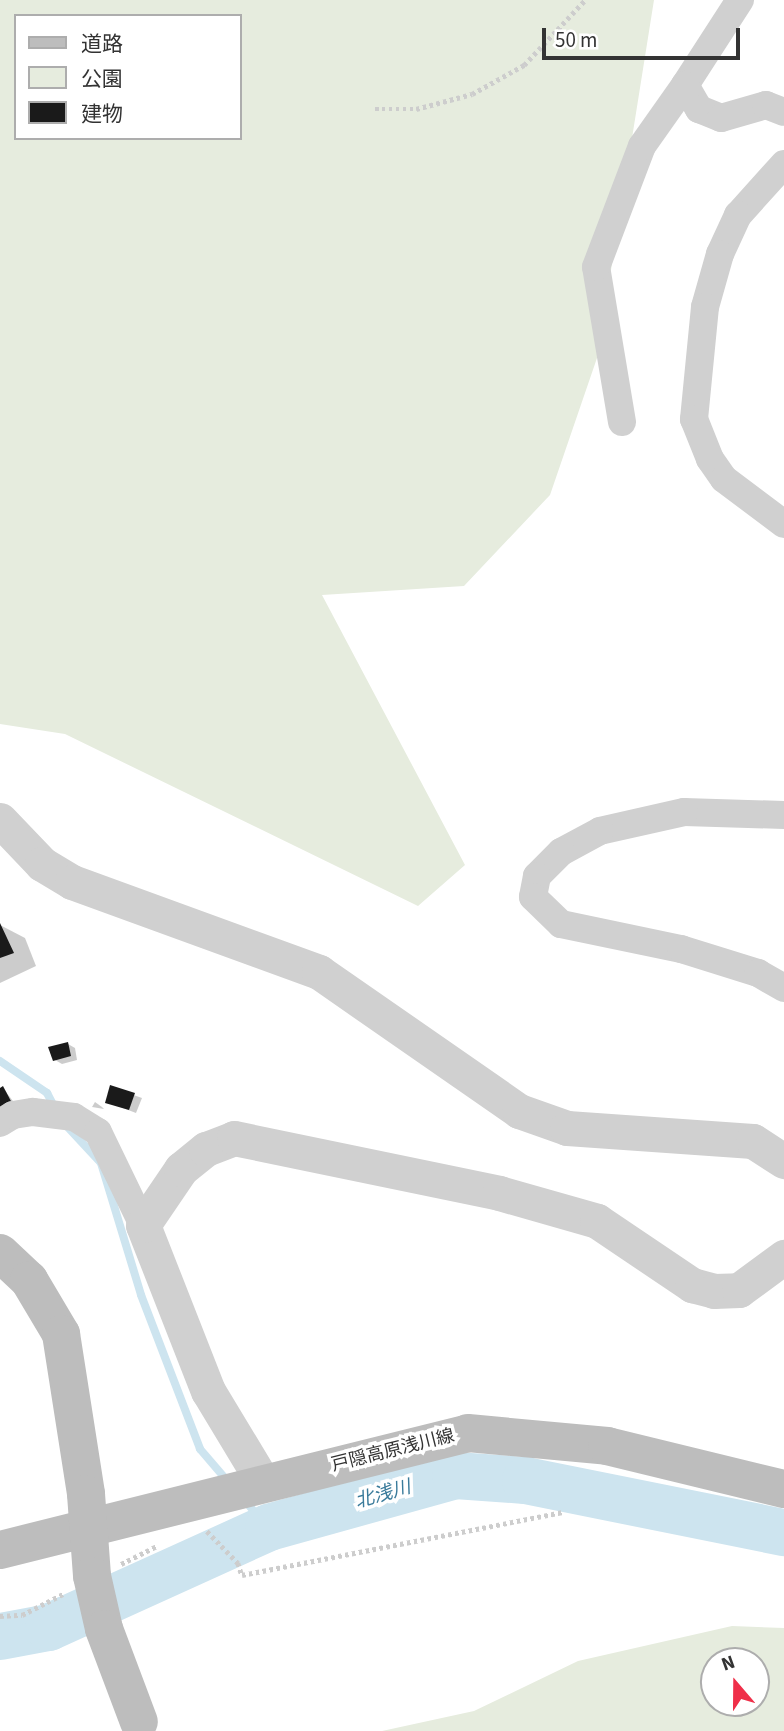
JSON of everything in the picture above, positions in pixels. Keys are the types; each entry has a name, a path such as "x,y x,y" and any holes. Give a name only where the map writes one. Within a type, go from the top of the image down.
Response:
{"main road":[{"path":"0,1253 29,1280 61,1334 86,1494 92,1576 104,1629 141,1726"},
{"name":"戸隠高原浅川線","path":"0,1550 211,1518 256,1484 468,1433 607,1446 784,1489"}],"street":[{"path":"622,422 596,267 642,146 740,0"},
{"path":"685,85 699,109 721,118 766,105 784,113"},
{"path":"784,164 738,215 720,254 705,307 694,419 710,459 724,479 784,524"},
{"path":"784,815 684,812 600,831 561,852 537,876 533,897 561,924 681,949 758,973 784,988"},
{"path":"0,820 41,863 72,881 319,972 519,1111 566,1128 753,1141 784,1161"},
{"path":"0,1123 13,1115 33,1112 74,1117 98,1132 143,1226 208,1391 256,1484"},
{"path":"143,1226 181,1169 205,1149 234,1138 499,1193 597,1221 692,1285 714,1291 739,1290 784,1257"}],"path":[{"path":"375,109 416,109 472,94 524,65 585,0"},
{"path":"211,1518 242,1574 563,1512"}],"green space":[{"path":"0,0 654,0 597,358 550,495 464,586 322,595 465,865 418,906 65,734 0,724"},
{"path":"732,1626 784,1628 784,1731 382,1731 474,1711 578,1661"}],"building":[{"path":"0,923 14,953 0,958"},
{"path":"68,1042 71,1056 53,1061 48,1047"},
{"path":"110,1085 135,1093 129,1110 105,1103"},
{"path":"3,1086 13,1105 0,1111 0,1088"}],"waterway":[{"path":"0,1061 47,1093 55,1108"},
{"path":"63,1122 101,1163 141,1295 200,1449 229,1483"},
{"name":"北浅川","path":"0,1636 48,1627 268,1527 455,1475 525,1480 784,1532"},
{"path":"245,1501 268,1527"}]}
